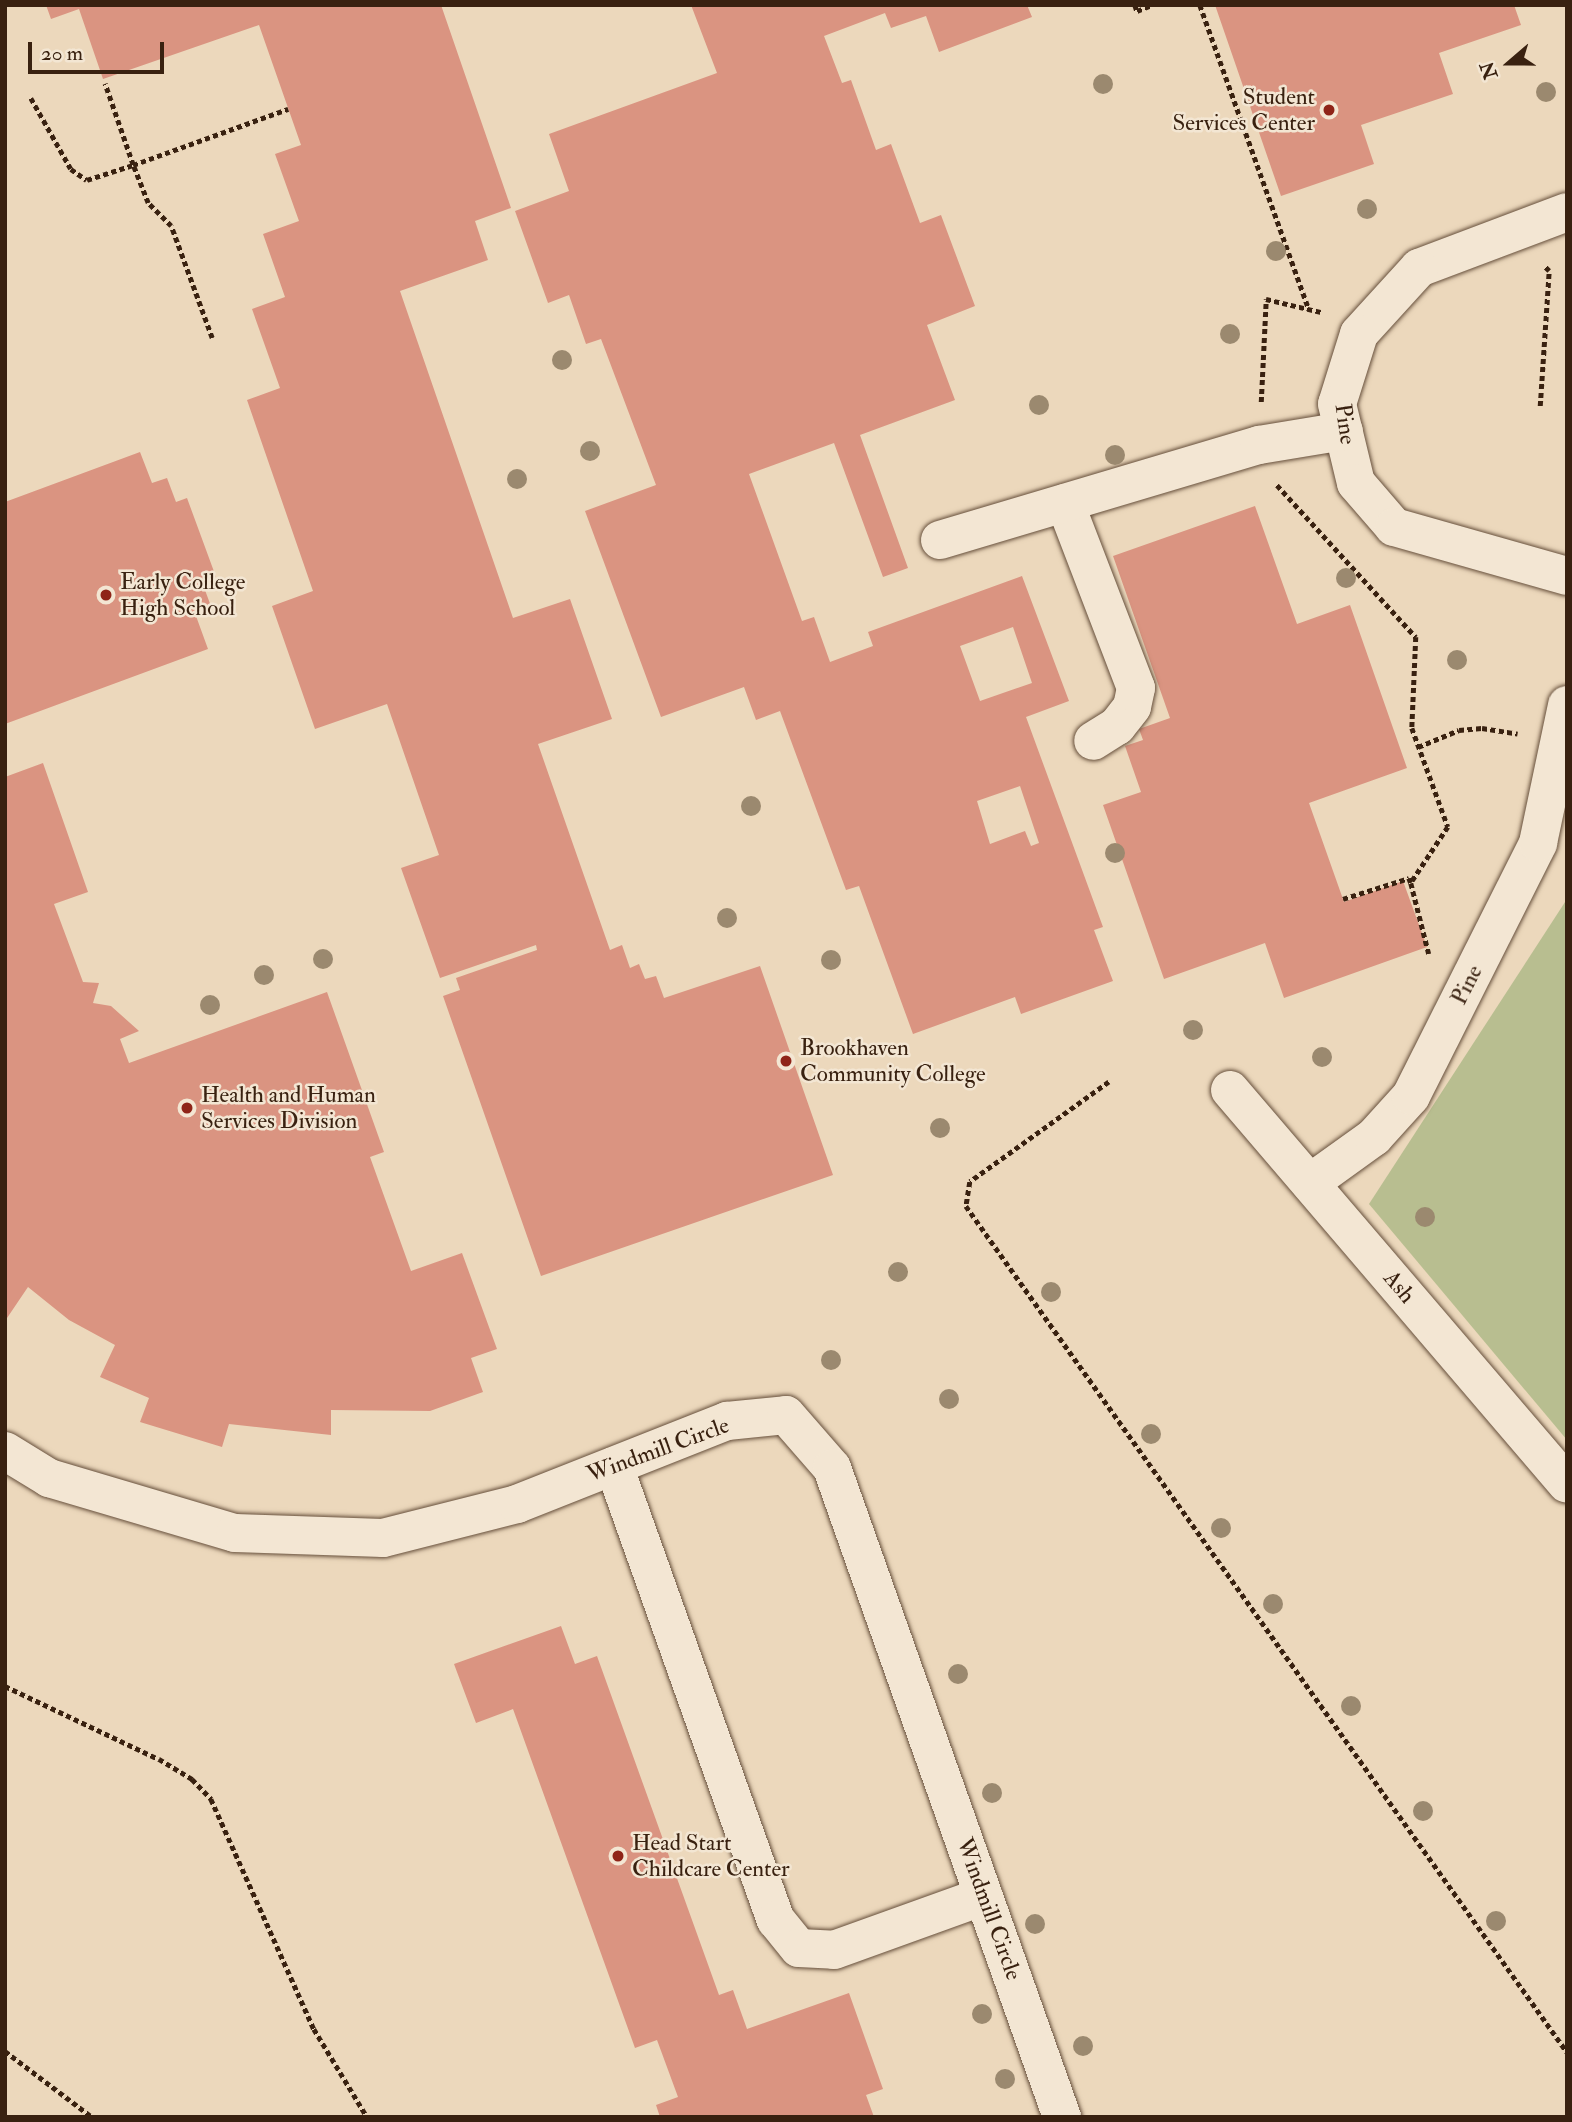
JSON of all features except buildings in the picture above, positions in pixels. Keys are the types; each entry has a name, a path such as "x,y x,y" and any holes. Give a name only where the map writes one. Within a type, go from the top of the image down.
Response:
{"lane":[{"name":"Pine","path":"1567,212 1419,268 1359,334 1338,404 1356,483 1394,527 1567,576"},
{"path":"940,540 1259,445 1344,431"},
{"path":"1065,503 1136,688 1132,707 1117,726 1093,741"},
{"name":"Pine","path":"1310,1183 1374,1137 1411,1096 1538,843 1563,723"},
{"name":"Ash","path":"1230,1090 1567,1484"},
{"name":"Windmill Circle","path":"5,1451 49,1478 235,1533 383,1538 517,1504 727,1421 786,1415 832,1468 1062,2117"},
{"path":"614,1466 776,1920 799,1948 834,1950 984,1896"}],"path":[{"path":"1135,5 1137,10 1152,5"},
{"path":"1200,5 1309,311"},
{"path":"104,84 148,203 171,226 212,338"},
{"path":"31,98 71,169 87,180 288,109"},
{"path":"1517,231 1549,271 1540,406"},
{"path":"1259,445 1263,470 1416,637 1412,728 1448,827 1411,883"},
{"path":"1418,747 1460,730 1563,723"},
{"path":"1343,899 1409,878 1429,954"},
{"path":"1109,1083 970,1182 966,1206 1567,2052"},
{"path":"5,1686 159,1759 192,1779 211,1799 314,2029 367,2117"},
{"path":"5,2051 92,2117"}],"green space":[{"path":"1567,899 1567,1440 1369,1204"}],"place":[{"name":"Student Services Center","path":"1329,110"},
{"name":"Early College High School","path":"106,595"},
{"name":"Brookhaven Community College","path":"786,1061"},
{"name":"Health and Human Services Division","path":"187,1108"},
{"name":"Head Start Childcare Center","path":"618,1856"}]}
